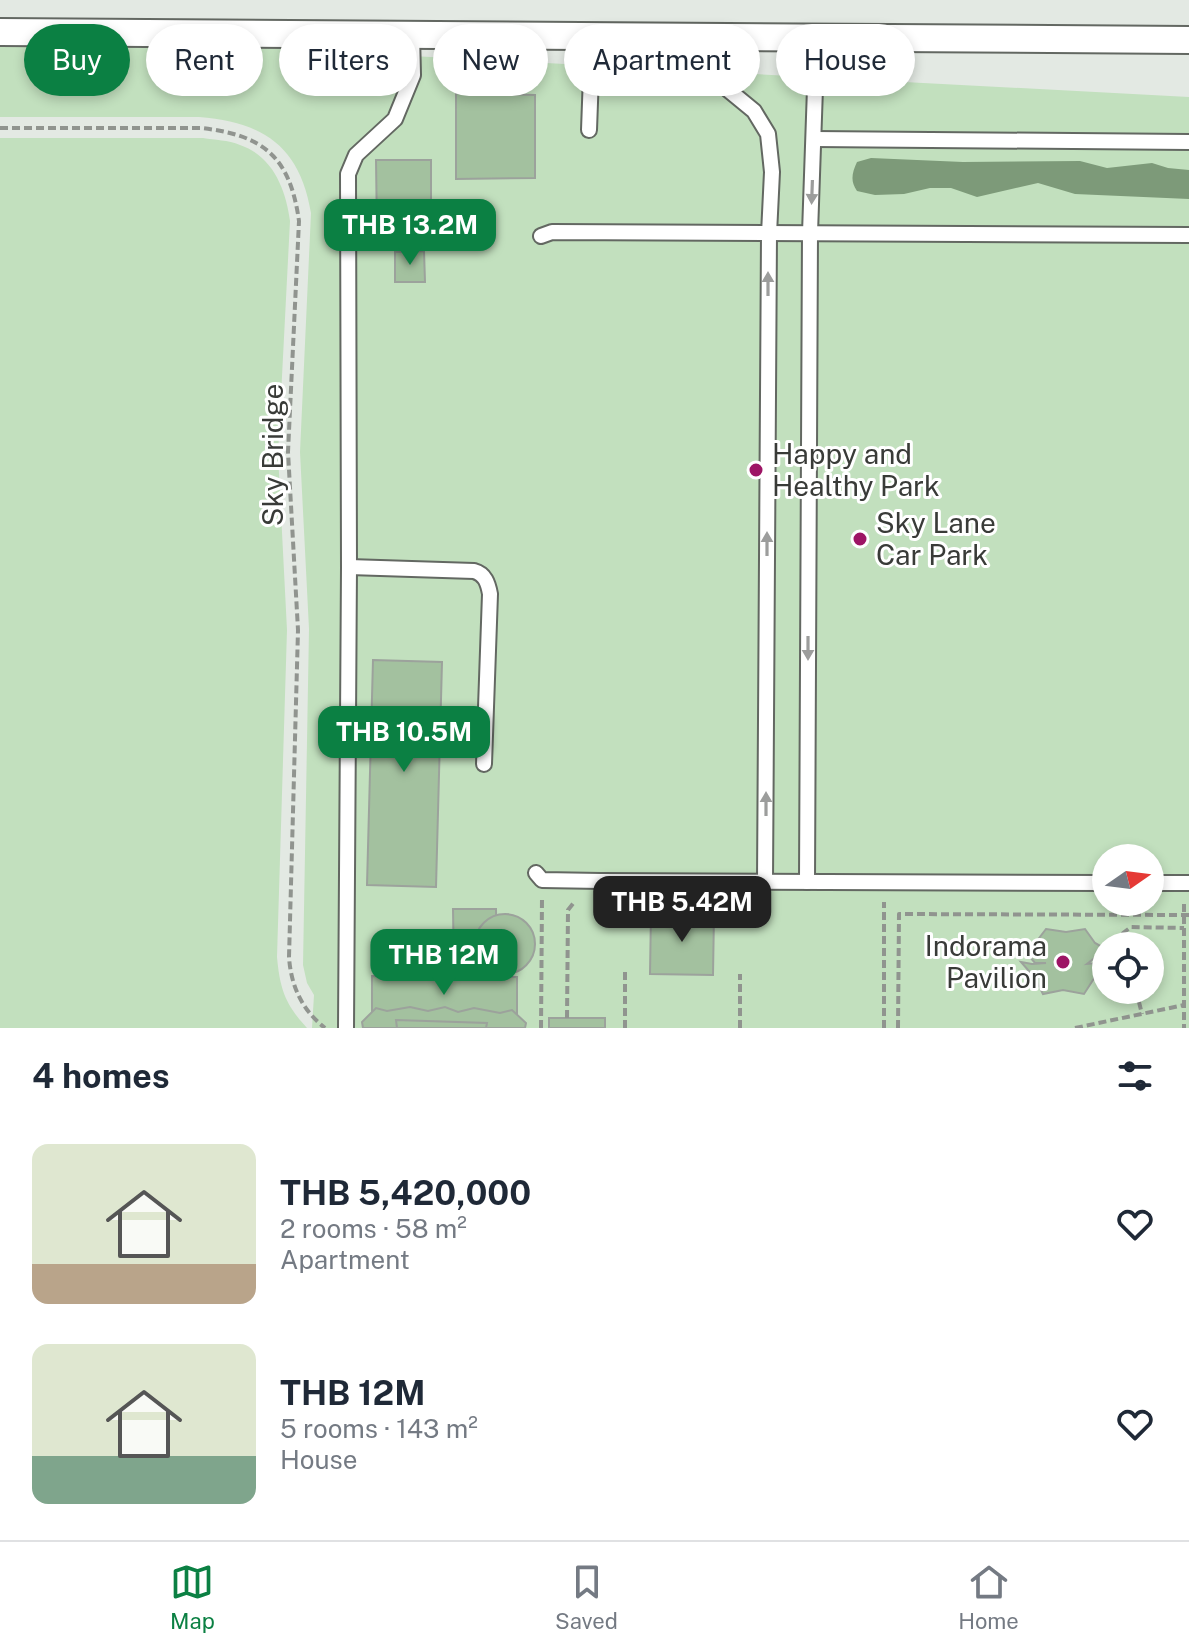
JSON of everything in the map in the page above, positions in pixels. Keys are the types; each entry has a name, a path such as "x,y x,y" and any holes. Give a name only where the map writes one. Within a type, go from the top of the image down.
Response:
{"street":[{"path":"0,32 279,34"},
{"path":"417,35 564,35"},
{"path":"915,38 1189,40"}],"lane":[{"path":"346,1028 348,174 356,155 395,119 404,96"},
{"path":"589,130 590,96"},
{"path":"736,96 754,111 768,134 772,172 765,882"},
{"path":"807,882 810,233 815,96"},
{"path":"814,139 1189,142"},
{"path":"541,236 552,232 1189,235"},
{"path":"349,567 474,571 486,579 490,594 484,764"},
{"path":"539,877 765,882 1092,883"},
{"path":"1164,883 1189,883"}],"path":[{"name":"Sky Bridge","path":"0,128 201,128 226,131 246,137 277,159 296,197 299,221 288,452 298,630 290,973 297,995 325,1028"},
{"path":"539,877 541,1028"},
{"path":"567,1018 568,910 579,899"},
{"path":"884,902 884,1028"},
{"path":"1184,1028 1186,904"},
{"path":"898,1028 899,914 1187,915"},
{"path":"1124,932 1131,927 1184,928"},
{"path":"625,969 625,1028"},
{"path":"740,974 740,1028"},
{"path":"1140,1004 1142,1014"},
{"path":"1075,1028 1184,1005"}],"shaded area":[{"name":"Happy and Healthy Park","path":"0,40 24,40 24,96 130,96 130,40 146,40 146,96 263,96 263,40 279,40 279,96 417,96 417,56 433,57 433,96 548,96 548,63 564,64 564,96 760,96 760,74 776,75 776,96 915,96 915,83 1189,97 1189,1028 312,1028 314,995 307,983 303,965 309,629 300,452 311,213 298,171 275,142 242,125 199,117 0,117"},
{"path":"0,138 203,138 231,142 261,157 281,186 290,221 278,454 287,630 277,957 285,996 307,1028 0,1028"},
{"path":"871,158 963,162 1080,161 1107,168 1152,163 1189,170 1189,199 1075,194 1038,183 977,197 951,188 875,195 857,191 853,180 857,162"}],"building":[{"path":"456,96 535,96 535,178 456,179"},
{"path":"376,160 431,160 431,232 377,232"},
{"path":"424,251 425,282 395,282 395,252"},
{"path":"373,660 442,662 436,887 367,885"},
{"path":"453,909 496,909 497,973 454,974"},
{"path":"651,913 714,914 713,975 650,974"},
{"path":"505,914 517,916 526,923 533,932 533,956 526,965 517,972 505,974 493,972 484,965 477,956 475,944 477,932 484,923 493,916"},
{"name":"Indorama Pavilion","path":"1046,929 1066,932 1085,929 1092,939 1092,960 1087,964 1092,963 1092,982 1084,994 1063,990 1043,994 1035,978 1021,962 1032,964 1046,963 1035,963 1020,951 1033,946"},
{"path":"372,976 517,977 517,1017 372,1017"},
{"path":"410,1007 428,1011 445,1007 458,1012 474,1008 500,1013 512,1010 526,1023 525,1028 406,1022 406,1028 363,1028 362,1022 376,1008 387,1011"},
{"path":"549,1018 605,1018 605,1028 549,1028"},
{"path":"396,1020 487,1023 486,1028 397,1028"}],"place":[{"name":"Happy and Healthy Park","path":"756,470"},
{"name":"Sky Lane Car Park","path":"860,539"},
{"name":"Indorama Pavilion","path":"1063,962"}]}
